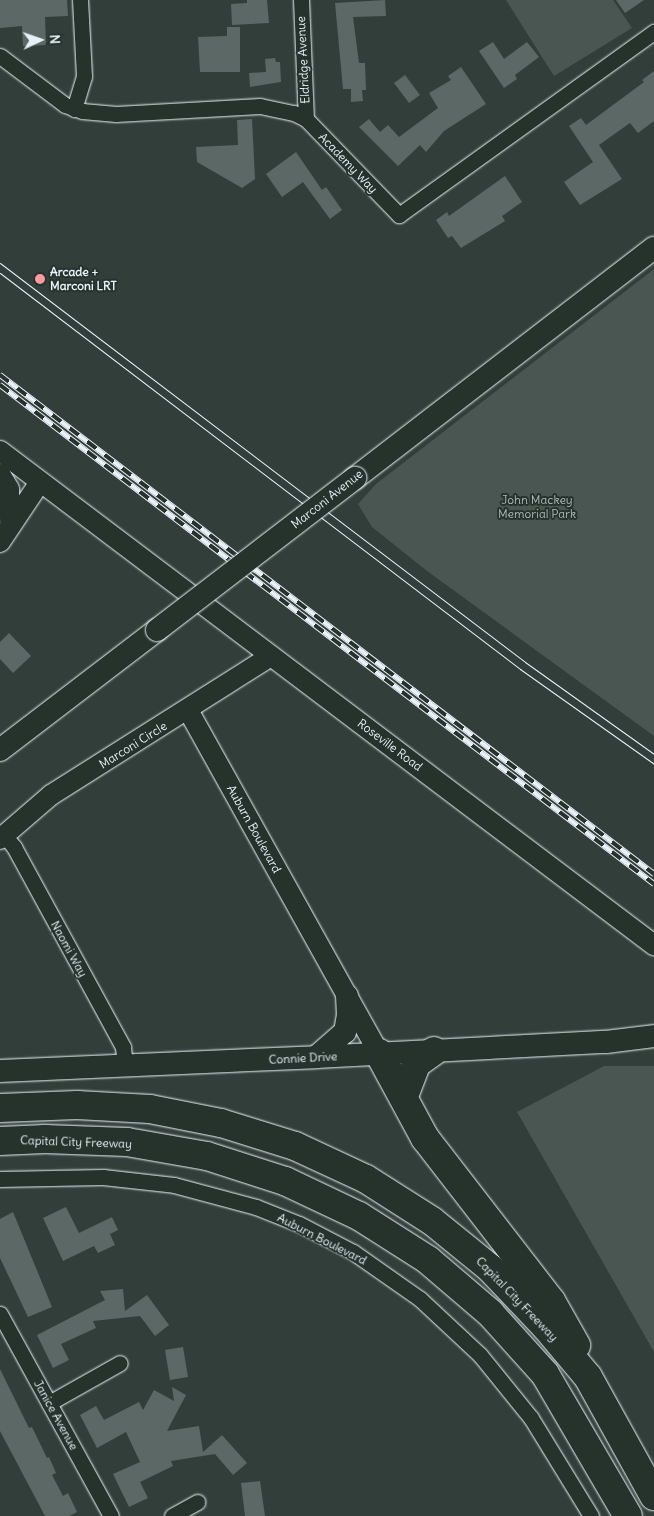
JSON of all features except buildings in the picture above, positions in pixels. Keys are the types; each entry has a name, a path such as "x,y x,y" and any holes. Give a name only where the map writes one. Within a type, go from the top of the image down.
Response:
{"highway":[{"path":"404,1096 416,1064 434,1051"},
{"path":"379,1053 404,1096 425,1138 551,1301 570,1330 588,1377"},
{"name":"Capital City Freeway","path":"0,1108 77,1105 150,1109 221,1123 295,1146 366,1179 432,1221 491,1270 588,1377 654,1496"},
{"name":"Capital City Freeway","path":"0,1141 45,1138 127,1142 207,1156 285,1181 359,1216 428,1260 483,1307 545,1374 628,1516"}],"main road":[{"name":"Marconi Avenue","path":"0,750 654,248"},
{"path":"316,1058 344,1032 348,1015 347,996"},
{"name":"Connie Drive","path":"0,1071 316,1058 379,1053 606,1042 654,1036"},
{"name":"Connie Drive","path":"606,1042 654,1049"}],"street":[{"path":"74,109 84,76 80,0"},
{"name":"Eldridge Avenue","path":"300,0 306,119"},
{"name":"Academy Way","path":"0,56 74,109 116,114 260,106 294,113 306,119 399,215 654,32"},
{"path":"0,451 40,482 4,532"},
{"path":"0,474 9,489 4,532"},
{"name":"Roseville Road","path":"40,482 654,945"},
{"name":"Marconi Circle","path":"2,837 51,795 271,656"},
{"name":"Auburn Boulevard","path":"188,710 379,1053"},
{"name":"Naomi Way","path":"2,837 14,847 123,1048 125,1065"},
{"name":"Auburn Boulevard","path":"0,1179 111,1177 174,1185 256,1207 299,1224 353,1252 420,1299 480,1355 536,1425 591,1516"},
{"name":"Janice Avenue","path":"0,1314 111,1516"},
{"path":"49,1403 120,1363"},
{"path":"172,1516 197,1502"}],"green space":[{"path":"506,0 613,0 632,28 554,76"},
{"name":"John Mackey Memorial Park","path":"654,269 654,736 427,571 372,527 358,504 376,484"},
{"path":"604,1066 654,1066 654,1352 517,1112"}],"tram line":[{"path":"0,263 525,662 654,754"},
{"path":"0,273 520,669 654,764"}],"railway":[{"path":"0,375 654,874"},
{"path":"0,385 654,884"}],"place":[{"name":"Arcade + Marconi LRT","path":"40,279"}]}
